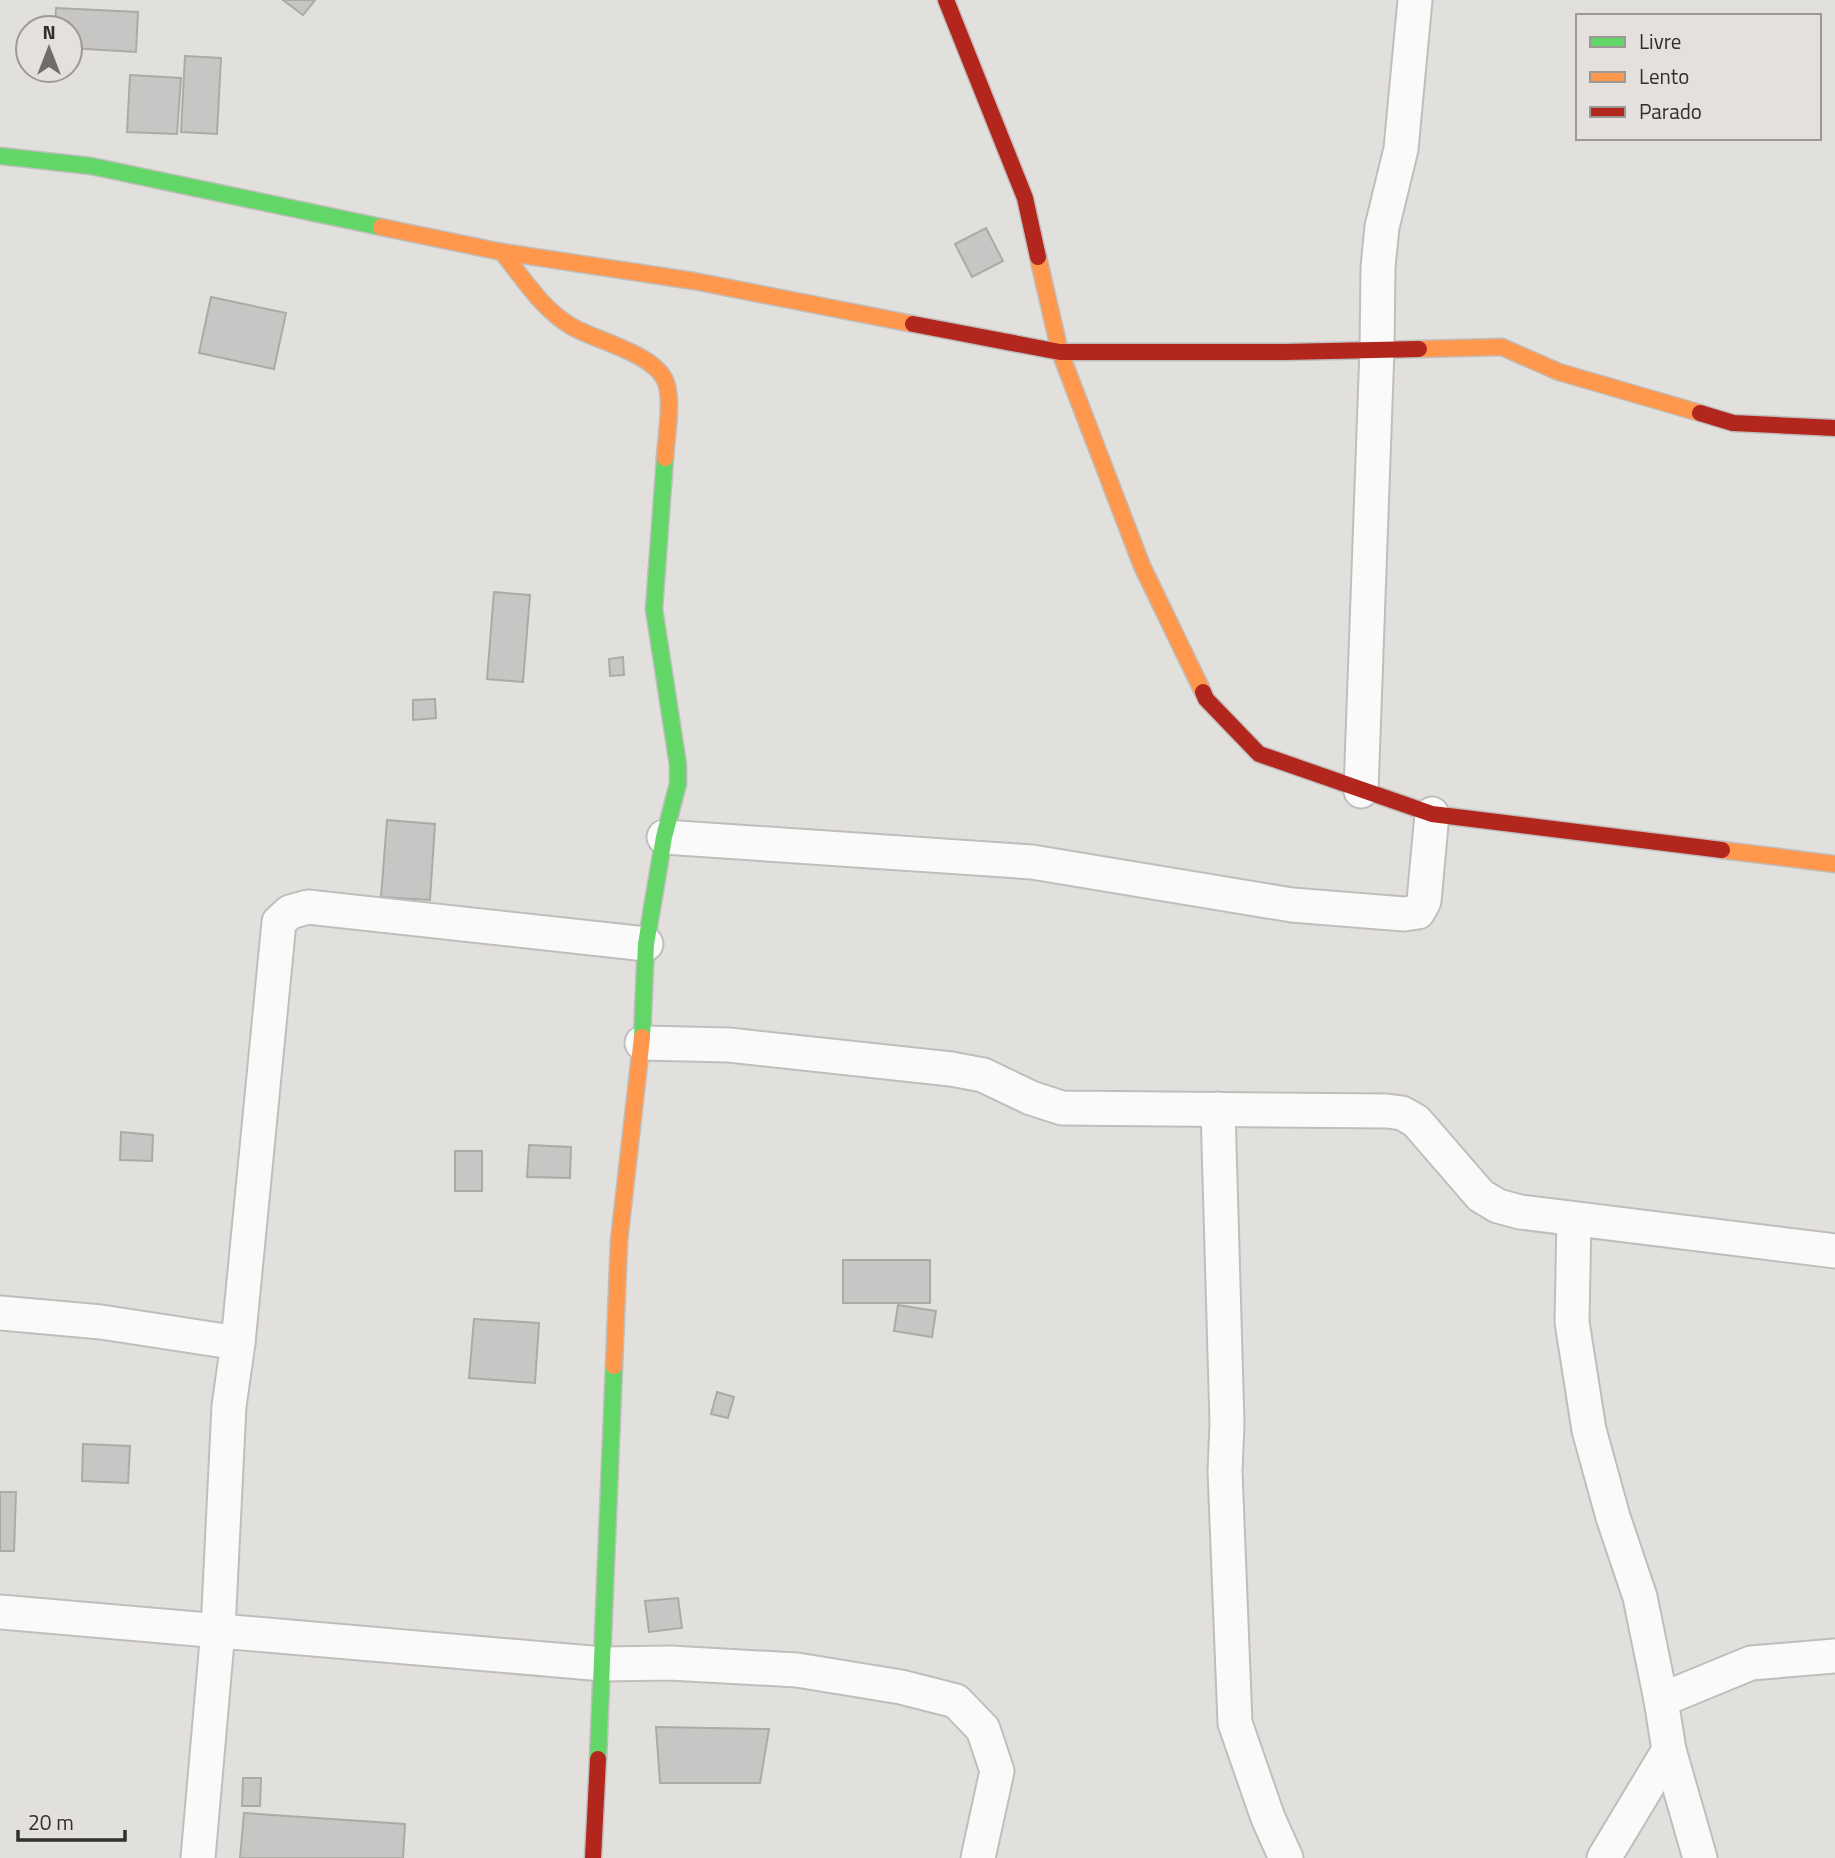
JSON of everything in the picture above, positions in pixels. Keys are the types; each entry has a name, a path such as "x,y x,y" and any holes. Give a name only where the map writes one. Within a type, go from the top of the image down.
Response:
{"street":[{"path":"946,0 1026,198 1060,352 1142,566 1206,699 1259,754 1361,792 1432,814 1835,864"},
{"path":"1361,792 1378,267 1382,227 1401,149 1415,0"},
{"path":"0,156 91,166 502,252 694,281 1060,352 1285,352 1502,347 1559,372 1733,424 1835,428"},
{"path":"502,252 546,307 571,326 648,362 664,378 669,399 654,609 678,765 678,784 664,838 646,944 642,1043 619,1241 593,1858"},
{"path":"664,838 1032,862 1292,905 1404,914 1418,912 1424,901 1432,814"},
{"path":"198,1858 218,1630 229,1406 238,1343 279,922 290,912 308,907 646,944"},
{"path":"642,1043 729,1045 951,1069 983,1074 1031,1098 1062,1108 1402,1113 1416,1121 1481,1196 1498,1206 1520,1212 1835,1251"},
{"path":"1218,1109 1235,1723 1268,1818 1286,1858"},
{"path":"1574,1219 1572,1322 1589,1430 1613,1517 1640,1597 1669,1750 1700,1858"},
{"path":"0,1314 100,1322 238,1343"},
{"path":"0,1612 603,1664 683,1664 797,1670 901,1687 957,1701 983,1729 997,1771 978,1858"},
{"path":"1661,1700 1751,1663 1835,1656"},
{"path":"1604,1858 1669,1750"}],"building":[{"path":"283,0 315,0 303,15"},
{"path":"56,8 138,12 136,52 84,49 84,14 56,14"},
{"path":"185,56 221,58 217,134 181,132"},
{"path":"130,75 181,78 177,134 127,132"},
{"path":"986,228 1003,261 972,277 955,244"},
{"path":"211,297 286,313 274,369 199,353"},
{"path":"494,592 530,595 523,682 487,679"},
{"path":"623,657 624,675 610,676 609,659"},
{"path":"435,699 436,718 413,720 413,700"},
{"path":"387,820 435,824 430,900 381,897"},
{"path":"121,1132 153,1135 152,1161 120,1160"},
{"path":"529,1145 571,1147 570,1178 527,1177"},
{"path":"455,1151 482,1151 482,1191 455,1191"},
{"path":"843,1260 930,1260 930,1303 843,1303"},
{"path":"898,1305 936,1311 932,1337 894,1331"},
{"path":"474,1319 539,1323 535,1383 469,1378"},
{"path":"717,1392 734,1397 728,1418 711,1414"},
{"path":"83,1444 130,1446 128,1483 82,1481"},
{"path":"0,1492 16,1492 14,1551 0,1551"},
{"path":"678,1598 682,1628 649,1632 645,1601"},
{"path":"656,1727 769,1729 760,1783 660,1783"},
{"path":"243,1778 261,1778 260,1806 242,1806"},
{"path":"244,1813 405,1824 403,1858 240,1858"}],"traffic: fast":[{"path":"0,156 91,166 381,227"},
{"path":"642,1037 646,944 664,837 678,784 678,765 654,609 665,458"},
{"path":"598,1759 614,1366"}],"traffic: slow":[{"path":"381,227 502,252 694,281 913,324"},
{"path":"502,252 534,292 561,319 635,354 657,369 664,378 669,395 665,458"},
{"path":"1038,257 1060,352 1142,566 1203,692"},
{"path":"1419,349 1502,347 1559,372 1700,413"},
{"path":"1722,850 1835,864"},
{"path":"614,1366 619,1241 642,1037"}],"traffic: jam":[{"path":"946,0 1025,198 1038,257"},
{"path":"913,324 1060,352 1419,349"},
{"path":"1700,413 1733,423 1835,428"},
{"path":"1203,692 1206,699 1259,754 1432,814 1722,850"},
{"path":"593,1858 598,1759"}]}
